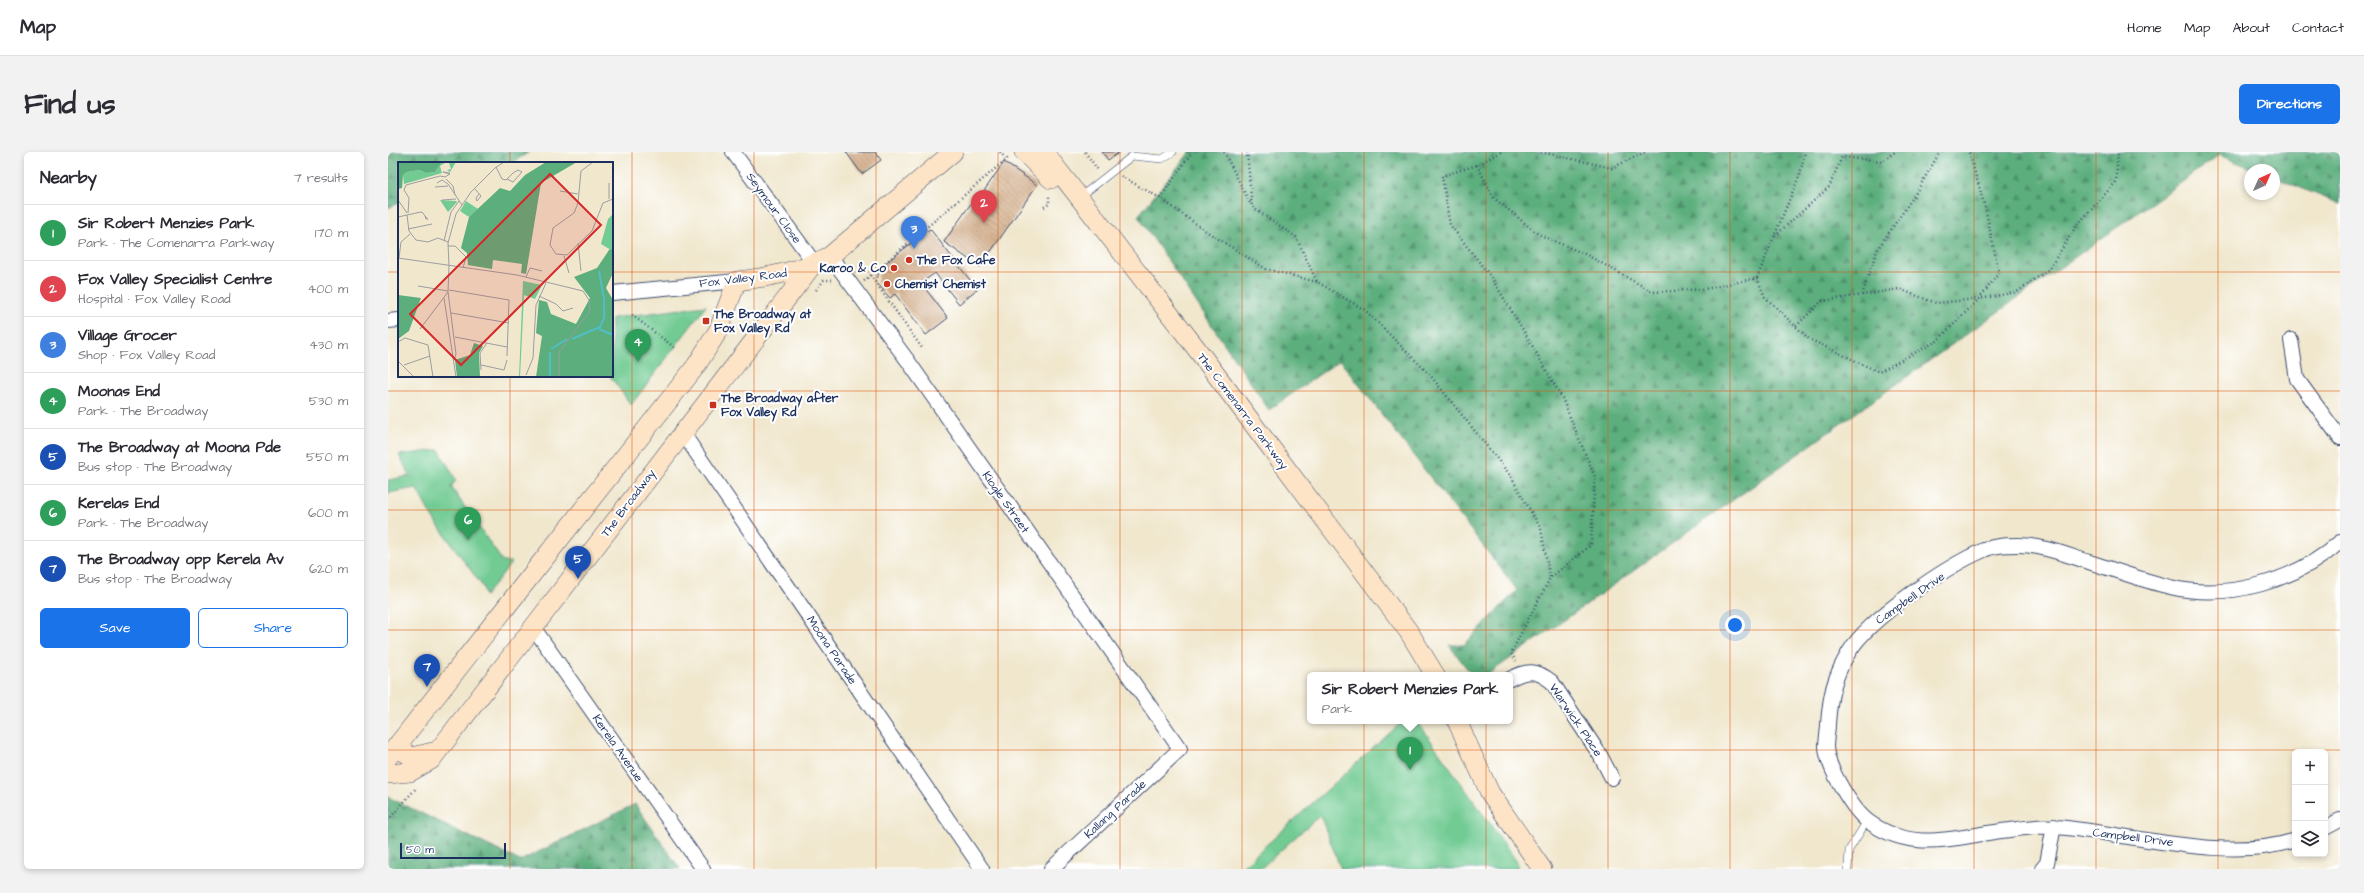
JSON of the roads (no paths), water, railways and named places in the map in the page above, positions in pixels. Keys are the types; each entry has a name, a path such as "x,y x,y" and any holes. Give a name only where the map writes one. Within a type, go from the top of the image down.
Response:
{"street":[{"name":"Seymour Close","path":"733,152 818,262"},
{"name":"Fox Valley Road","path":"613,293 738,281 773,276 818,262 953,152"},
{"name":"The Comenarra Parkway","path":"1044,152 1196,348 1409,632 1433,672"},
{"path":"1018,153 1096,221"},
{"name":"The Broadway","path":"388,774 410,772 422,767 438,750 682,432 818,262"},
{"name":"Kiogle Street","path":"818,262 908,361 1180,749"},
{"path":"438,750 412,757 404,752 393,750 696,366 718,331 738,281"},
{"path":"388,321 398,320"},
{"path":"2291,340 2297,379 2340,438"},
{"name":"Moona Parade","path":"682,432 982,869"},
{"name":"Campbell Drive","path":"2292,841 2281,844 2235,849 2054,826 2007,830 1933,842 1899,838 1867,821 1842,791 1826,750 1830,691 1850,650 1875,621 1938,576 1986,549 2019,545 2049,550 2172,588 2207,591 2237,589 2282,578 2312,563 2340,542"},
{"name":"Kerela Avenue","path":"533,628 703,869"},
{"name":"Warwick Place","path":"1516,676 1532,671 1542,674 1552,682 1600,755 1612,778"},
{"path":"1458,724 1490,793 1542,869"},
{"name":"Kallang Parade","path":"1051,869 1180,749"},
{"path":"2328,826 2340,820"},
{"path":"2042,869 2047,863 2054,826"}],"lane":[{"path":"1079,198 1132,156 1162,159 1173,152"},
{"path":"1848,869 1849,850 1867,821"}],"place":[{"name":"Fox Valley Specialist Centre","path":"984,223"},
{"name":"Village Grocer","path":"914,249"},
{"name":"The Fox Cafe","path":"909,260"},
{"name":"Karoo & Co","path":"894,268"},
{"name":"Chemist Chemist","path":"887,284"},
{"name":"The Broadway at Fox Valley Rd","path":"706,321"},
{"name":"Moonas End","path":"638,362"},
{"name":"The Broadway after Fox Valley Rd","path":"713,405"},
{"name":"Kerelas End","path":"468,540"},
{"name":"The Broadway at Moona Pde","path":"578,579"},
{"name":"The Broadway opp Kerela Av","path":"427,687"},
{"name":"Sir Robert Menzies Park","path":"1410,770"}]}
